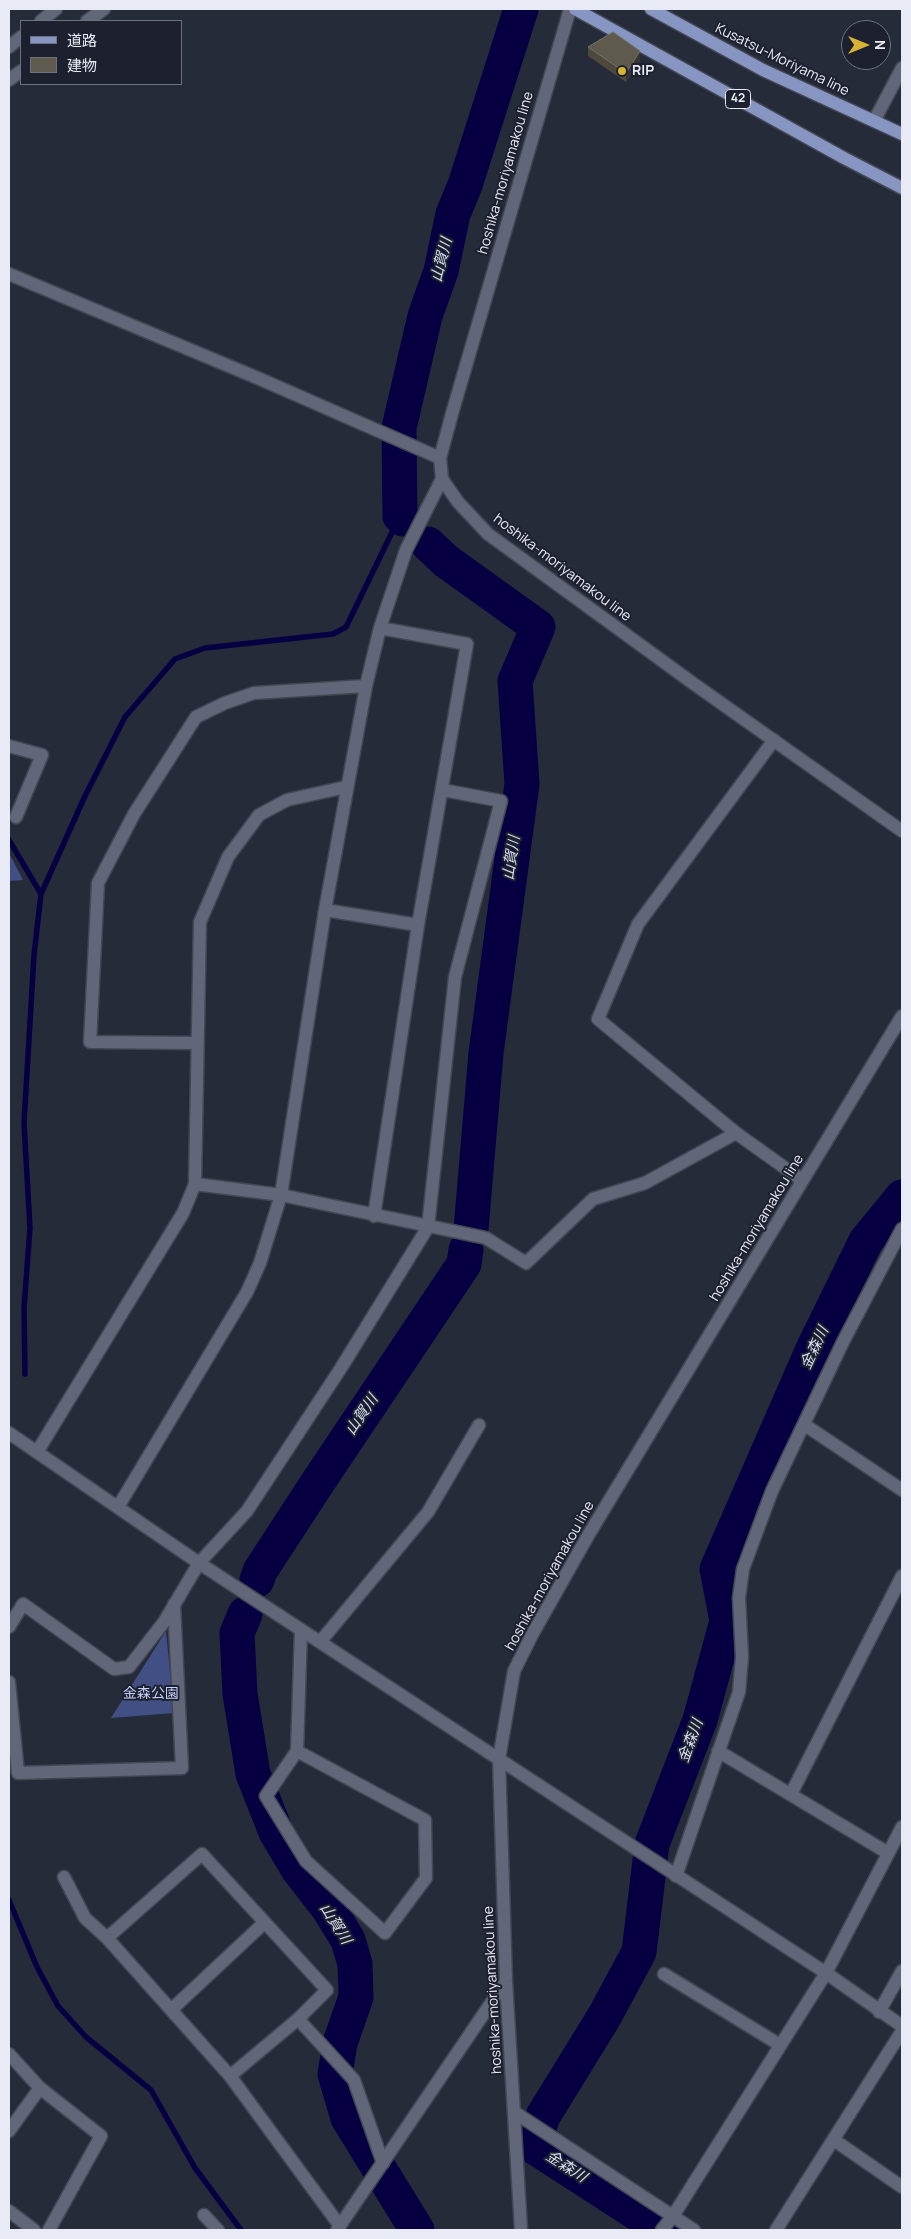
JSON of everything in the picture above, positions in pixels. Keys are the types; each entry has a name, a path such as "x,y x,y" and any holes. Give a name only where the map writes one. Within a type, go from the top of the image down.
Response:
{"main road":[{"name":"42","path":"575,9 844,158 902,188"},
{"name":"Kusatsu-Moriyama line","path":"651,9 763,70 902,134"}],"street":[{"path":"42,20 56,9"},
{"path":"88,20 104,9"},
{"name":"hoshika-moriyamakou line","path":"570,9 440,458 442,479 458,502 488,534 902,831"},
{"path":"9,46 20,38"},
{"path":"874,121 902,68"},
{"path":"9,80 20,72"},
{"path":"9,274 260,379 440,458"},
{"path":"118,1507 247,1292 260,1263 281,1195 325,910 366,686 380,628 406,550 442,479"},
{"path":"374,1216 418,926 467,644 380,628"},
{"path":"196,1043 90,1042 98,883 134,814 196,717 225,703 254,693 366,686"},
{"path":"774,740 638,924 598,1019 736,1133 802,1180"},
{"path":"9,746 42,754 16,817"},
{"path":"37,1452 183,1213 196,1184 196,1043 200,922 228,857 259,815 287,800 346,787"},
{"path":"9,1627 23,1604 114,1669 129,1667 164,1622 199,1563 247,1511 342,1368 428,1227 455,977 500,801 443,790"},
{"path":"325,910 418,926"},
{"name":"hoshika-moriyamakou line","path":"522,2230 506,1981 499,1759 514,1671 588,1534 902,1016"},
{"path":"196,1184 281,1195 486,1238 526,1263 593,1199 645,1183 736,1133"},
{"path":"676,1876 739,1692 742,1656 739,1598 743,1569 772,1491 843,1342 902,1229"},
{"path":"320,1642 428,1512 480,1425"},
{"path":"805,1425 902,1490"},
{"path":"9,1433 199,1563 826,1973 879,2012 902,2026"},
{"path":"791,1794 902,1576"},
{"path":"9,1682 18,1773 182,1768 174,1604"},
{"path":"296,1751 425,1820 426,1878 385,1933 306,1861 266,1796 296,1751 301,1630"},
{"path":"718,1751 888,1853"},
{"path":"662,2230 673,2216 826,1973 902,1827"},
{"path":"106,1938 202,1854 327,1990 298,2019 230,2076"},
{"path":"64,1877 84,1918 106,1938 230,2076 339,2228 506,1981"},
{"path":"171,2010 264,1923"},
{"path":"879,2012 902,1971"},
{"path":"664,1974 780,2046"},
{"path":"298,2019 354,2080 383,2164"},
{"path":"776,2230 902,2031"},
{"path":"9,2054 40,2088 101,2136 49,2230"},
{"path":"9,2131 40,2088"},
{"path":"514,2112 694,2230"},
{"path":"834,2140 902,2187"},
{"path":"9,2211 34,2230"},
{"path":"204,2215 218,2230"}],"green space":[{"path":"9,853 23,880 9,881"},
{"name":"金森公園","path":"166,1631 174,1713 111,1718"}],"building":[{"path":"613,32 640,51 626,73 588,47"}],"waterway":[{"name":"山賀川","path":"403,519 400,516 399,428 425,316 441,271 453,214 465,185 521,9"},
{"path":"25,1374 24,1308 30,1228 24,1123 34,955 41,894 85,796 125,717 175,659 205,648 333,634 346,627 400,516"},
{"name":"山賀川","path":"428,544 446,561 538,627 515,681 522,784 486,1053 471,1229"},
{"path":"9,840 41,894"},
{"name":"金森川","path":"663,2230 533,2146 543,2116 604,2017 639,1952 652,1844 700,1720 727,1621 717,1569 813,1349 866,1241 902,1197"},
{"name":"山賀川","path":"257,1580 260,1571 318,1482 464,1264 466,1250"},
{"name":"山賀川","path":"245,1614 237,1633 240,1694 253,1774 276,1832 298,1869 329,1909 348,1940 355,1964 356,1997 340,2043 335,2074 348,2118 417,2230"},
{"path":"9,1900 37,1967 58,2006 86,2037 151,2090 195,2168 241,2230"}],"place":[{"name":"RIP","path":"622,71"}]}
